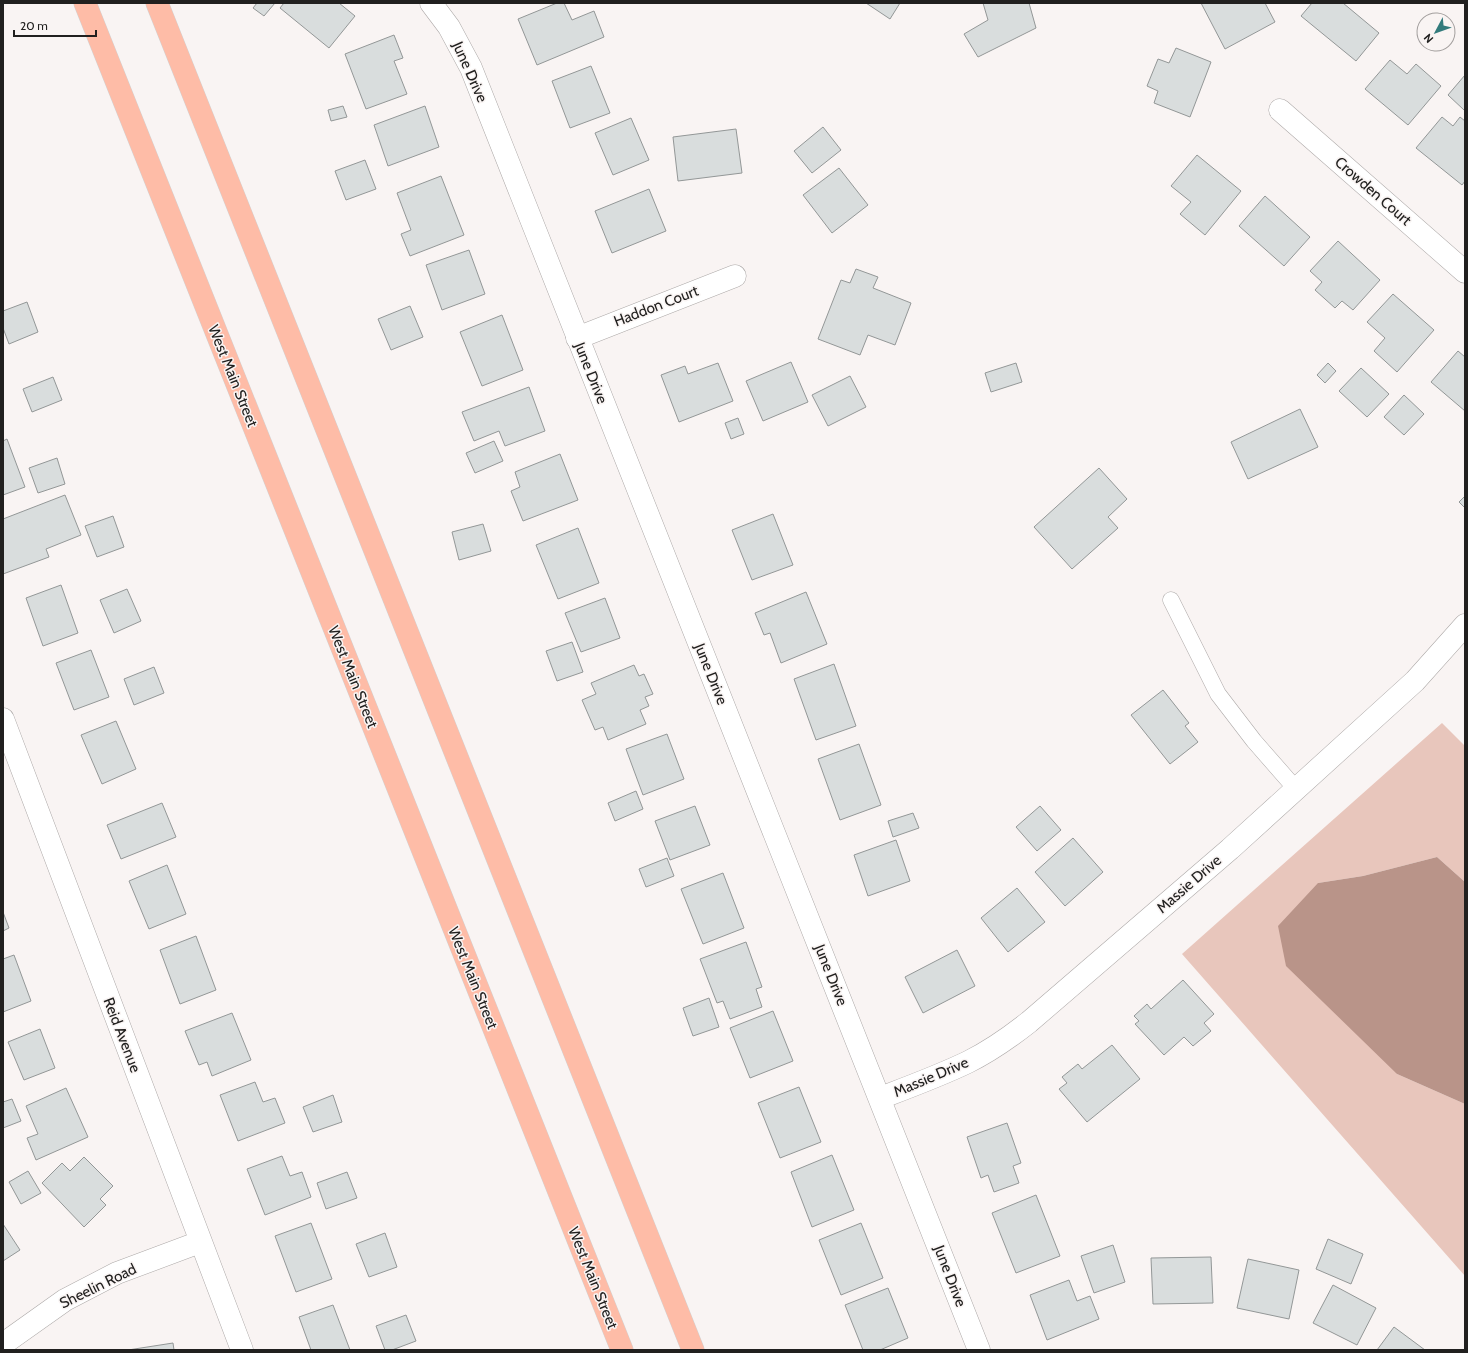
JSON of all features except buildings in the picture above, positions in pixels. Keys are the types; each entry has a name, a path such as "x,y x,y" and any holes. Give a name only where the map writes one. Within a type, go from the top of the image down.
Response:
{"main road":[{"name":"West Main Street","path":"85,3 622,1350"},
{"path":"157,3 693,1350"}],"street":[{"name":"June Drive","path":"431,3 449,27 470,68 979,1350"},
{"name":"Crowden Court","path":"1280,110 1465,272"},
{"name":"Haddon Court","path":"577,338 735,276"},
{"name":"Massie Drive","path":"880,1098 939,1075 969,1061 1003,1042 1029,1022 1224,854 1415,681 1465,625"},
{"name":"Reid Avenue","path":"3,719 242,1350"},
{"name":"Sheelin Road","path":"3,1344 41,1316 72,1296 117,1273 200,1242"}],"lane":[{"path":"1171,600 1218,694 1254,741 1296,789"}],"shaded area":[{"path":"1442,723 1465,746 1465,882 1437,857 1363,876 1318,883 1397,1074 1465,1104 1465,1276 1182,954"},
{"path":"1437,857 1465,882 1465,1104 1397,1074 1286,966 1278,926 1318,883 1363,876"}]}
